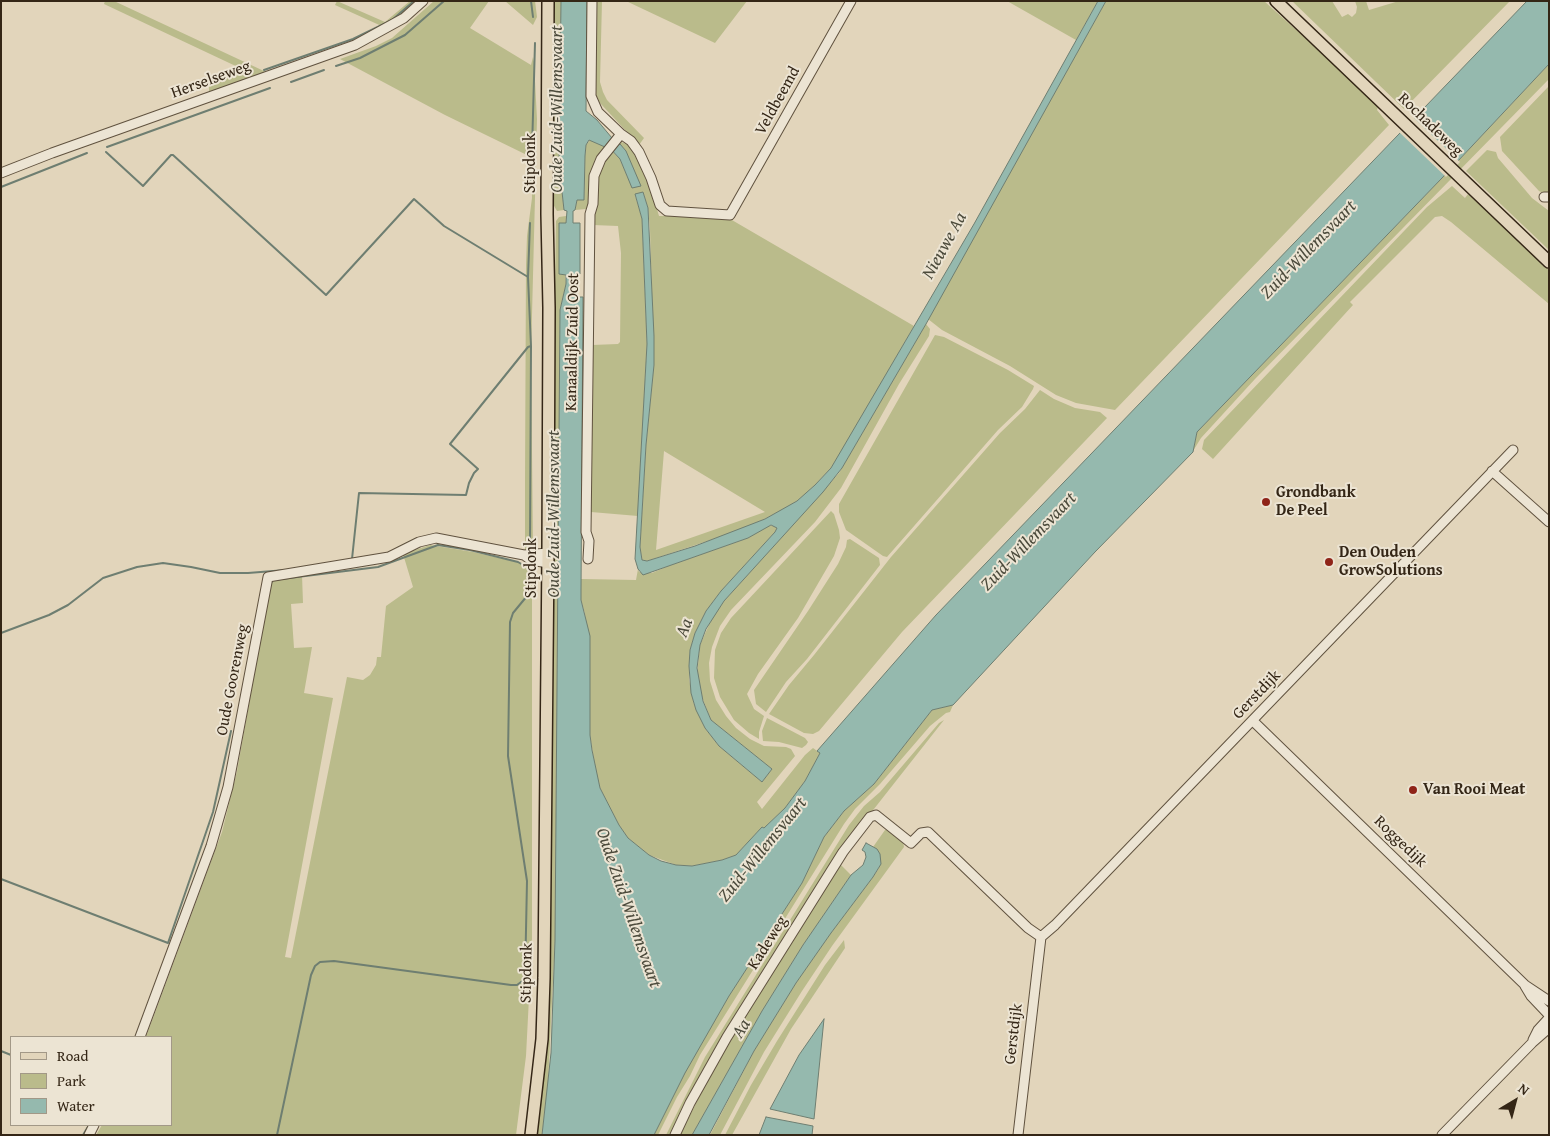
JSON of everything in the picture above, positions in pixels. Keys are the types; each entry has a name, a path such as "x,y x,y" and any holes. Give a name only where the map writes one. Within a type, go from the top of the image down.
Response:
{"main road":[{"name":"Stipdonk","path":"532,1135 542,1039 543,996 548,558 548,1"},
{"name":"Rochadeweg","path":"1270,1 1288,14"},
{"name":"Rochadeweg","path":"1276,1 1549,262"}],"street":[{"name":"Herselseweg","path":"1,173 355,45 404,18 423,1"},
{"path":"592,1 591,96 598,112 620,134"},
{"name":"Veldbeemd","path":"620,134 631,141 639,152 651,178 660,206 674,213 730,215 851,1"},
{"name":"Kanaaldijk Zuid Oost","path":"588,559 589,541 586,532 590,214 593,204 594,176 601,159 620,134"},
{"name":"Gerstdijk","path":"1018,1135 1041,937 1056,926 1513,450"},
{"path":"1492,471 1549,522"},
{"name":"Oude Goorenweg","path":"140,1036 211,846 228,787 268,577 389,557 419,542 436,538 524,555 531,560 548,558"},
{"name":"Roggedijk","path":"1253,721 1525,986 1531,996 1549,1016"},
{"name":"Kadeweg","path":"675,1135 690,1103 727,1037 843,852 870,817 876,815 911,843 921,833 928,832 1028,928 1041,937"},
{"name":"Roggedijk","path":"1525,986 1549,1001"},
{"path":"1532,1043 1538,1030 1549,1016"},
{"path":"1442,1135 1549,1028"}],"green space":[{"path":"105,1 114,1 266,72 209,93 209,83 242,69 104,4"},
{"path":"337,1 385,22 410,1 417,1 386,28 335,5"},
{"path":"434,1 489,1 470,28 531,65 533,57 534,62 537,119 531,354 533,551 525,551 526,265 527,236 532,198 531,157 445,115 340,59 392,38"},
{"path":"505,1 535,1 537,17 533,25"},
{"path":"554,1 561,1 559,164 564,210 557,211 553,204"},
{"path":"594,1 602,1 600,82 603,92 607,100 644,138 639,145 600,103 596,95 594,88"},
{"path":"626,1 747,1 715,43"},
{"path":"1007,1 1098,1 1076,40"},
{"path":"1106,1 1264,1 1378,107 1377,110 1389,125 1115,410 1076,403 1056,395 1010,366 942,330 928,319"},
{"path":"1292,1 1332,1 1342,17 1348,14 1352,17 1356,13 1355,1 1366,1 1369,10 1399,1 1510,1 1404,109"},
{"path":"1549,64 1549,79 1255,379 1201,438 1193,451 1197,432"},
{"path":"1549,86 1549,195 1547,195 1539,191 1502,151 1500,137"},
{"path":"590,140 605,147 595,160 590,178 589,204 586,209 575,210 577,200 584,200 586,145"},
{"path":"621,142 629,145 639,160 651,189 659,216 725,216 914,326 841,453 831,468 806,494 789,507 744,529 647,561 642,560 640,547 646,445 654,365 650,229 648,208 643,192 635,195 642,219 647,344 638,516 591,512 592,345 618,344 620,342 621,253 618,226 593,225 601,164 612,151 620,159 628,178 626,151 620,144","holes":["664,451 765,512 656,550"]},
{"path":"1487,150 1496,152 1498,158 1532,198 1549,211 1549,250 1466,171"},
{"path":"1452,186 1465,198 1468,194 1549,270 1549,304 1451,222 1442,216 1435,217 1350,302 1353,305 1213,459 1202,449 1204,440 1427,207"},
{"path":"566,216 566,223 560,223 566,284 560,310 555,940 548,1083 542,1135 535,1135 551,568 556,221 559,217"},
{"path":"926,324 930,329 929,336 899,384 841,488 815,522 731,610 720,626 712,647 709,663 710,681 716,700 726,716 736,728 750,739 764,746 786,747 791,749 795,756 757,802 762,809 805,755 813,748 820,753 805,781 785,808 764,828 762,827 736,855 692,866 676,865 649,855 628,838 619,825 600,788 596,774 590,735 585,614 581,600 581,579 636,580 638,569 639,572 652,573 748,538 768,526 775,526 777,528 721,591 706,611 695,633 690,650 689,666 689,679 694,704 705,728 719,746 762,782 772,769 711,720 700,692 697,675 700,645 712,618 724,601 839,473"},
{"path":"935,335 944,337 1008,370 1034,386 1022,407 998,430 887,557 846,530 839,512 839,504"},
{"path":"1040,390 1054,399 1075,408 1100,412 1107,418 902,632 819,731 813,734 804,733 769,714 789,685 891,557"},
{"path":"831,511 834,514 840,538 834,556 798,618 758,674 747,694 754,709 764,716 759,739 734,720 720,697 714,678 715,650 721,633 731,618"},
{"path":"850,539 879,558 880,565 807,659 786,682 766,712 756,704 754,690 838,564 846,547 847,540"},
{"path":"430,545 473,552 525,564 532,570 532,939 526,1056 516,1135 96,1135 101,1126 172,1126 172,1036 146,1036 222,832 237,771 271,580 302,575 303,603 291,604 294,648 312,647 304,693 333,698 285,957 291,958 347,677 363,680 370,675 376,665 377,657 381,657 386,606 413,587 403,554"},
{"path":"953,705 950,712 930,726 880,784 855,809 844,824 700,1055 658,1135 654,1135 685,1072 729,996 802,883 824,837 844,811 874,784 932,710"},
{"path":"767,718 805,738 808,742 802,748 779,742 763,741 762,731"},
{"path":"944,720 870,814 857,827 673,1135 666,1135 705,1057 849,825 939,723"},
{"path":"890,829 903,841 904,847 832,946 802,991 764,1052 720,1135 710,1135 754,1051 796,983 879,868 877,849 873,847 885,830"},
{"path":"840,864 851,875 803,945 762,1011 692,1135 680,1135 716,1063"},
{"path":"844,940 845,948 791,1029 732,1135 725,1135 777,1041 825,965"}],"water":[{"path":"561,1 587,1 586,111 626,151 641,186 632,188 620,159 607,145 605,147 589,140 586,145 585,156 584,200 577,200 575,210 573,211 573,223 580,223 580,274 573,275 573,286 576,287 578,297 583,297 581,600 590,636 590,735 592,750 600,788 619,825 628,838 649,855 661,861 676,865 692,866 736,855 762,827 764,828 785,808 805,781 820,753 817,751 936,615 1527,1 1549,1 1549,64 1197,432 1193,452 1095,552 953,705 932,710 874,784 844,811 824,837 802,883 729,996 685,1073 654,1135 542,1135 551,1053 555,940 560,310 566,284 566,275 559,274 559,223 566,223 567,211 564,210 559,164"},
{"path":"1098,1 1106,1 926,324 842,468 823,492 724,601 706,629 700,645 697,668 703,701 711,720 772,769 762,782 719,746 705,728 696,710 691,693 689,666 690,650 695,633 706,611 721,591 777,528 771,525 748,538 643,575 638,569 635,559 647,344 642,219 635,194 643,192 648,208 654,336 654,365 646,445 640,547 642,560 647,561 695,546 765,519 797,501 831,468 974,224"},
{"path":"866,843 877,849 880,854 881,864 796,983 754,1051 709,1135 692,1135 762,1011 803,945 851,875 863,865 866,857 865,852 862,850"},
{"path":"824,1019 814,1119 770,1109 799,1055"},
{"path":"766,1117 813,1126 812,1135 759,1135"}],"pier":[{"path":"1412,116 1460,162 1446,177 1398,131"}],"waterway":[{"path":"264,70 353,39 392,20 414,1"},
{"path":"336,66 360,58 405,35 444,1"},
{"path":"531,1 533,17"},
{"path":"531,186 535,43"},
{"path":"291,82 324,70"},
{"path":"107,147 270,88"},
{"path":"106,152 143,186 173,155 326,295 414,199 444,226 528,277"},
{"path":"1,187 87,153"},
{"path":"352,559 359,493 466,495 469,483 478,469 450,444 528,347 531,346 528,277 530,223"},
{"path":"530,544 531,346"},
{"path":"398,548 416,539"},
{"path":"271,583 273,580 378,567 438,545 470,550 518,562 530,569 527,596 513,613 510,622 508,756 527,881 525,979 517,985 511,985 334,961 320,962 315,966 311,975 277,1135"},
{"path":"1,633 49,615 68,605 103,578 137,567 163,563 220,573 286,570"},
{"path":"1,879 168,943 213,812 231,731"},
{"path":"1,1051 10,1055"},
{"path":"83,1135 88,1126"}],"place":[{"name":"Grondbank De Peel","path":"1266,502"},
{"name":"Den Ouden GrowSolutions","path":"1329,562"},
{"name":"Van Rooi Meat","path":"1413,790"}],"water label":[{"name":"Oude Zuid-Willemsvaart","path":"557,109"},
{"name":"Nieuwe Aa","path":"945,246"},
{"name":"Zuid-Willemsvaart","path":"1309,250"},
{"name":"Oude Zuid-Willemsvaart","path":"554,514"},
{"name":"Zuid-Willemsvaart","path":"1029,542"},
{"name":"Aa","path":"685,628"},
{"name":"Zuid-Willemsvaart","path":"763,850"},
{"name":"Oude Zuid-Willemsvaart","path":"628,908"},
{"name":"Aa","path":"742,1029"}]}
